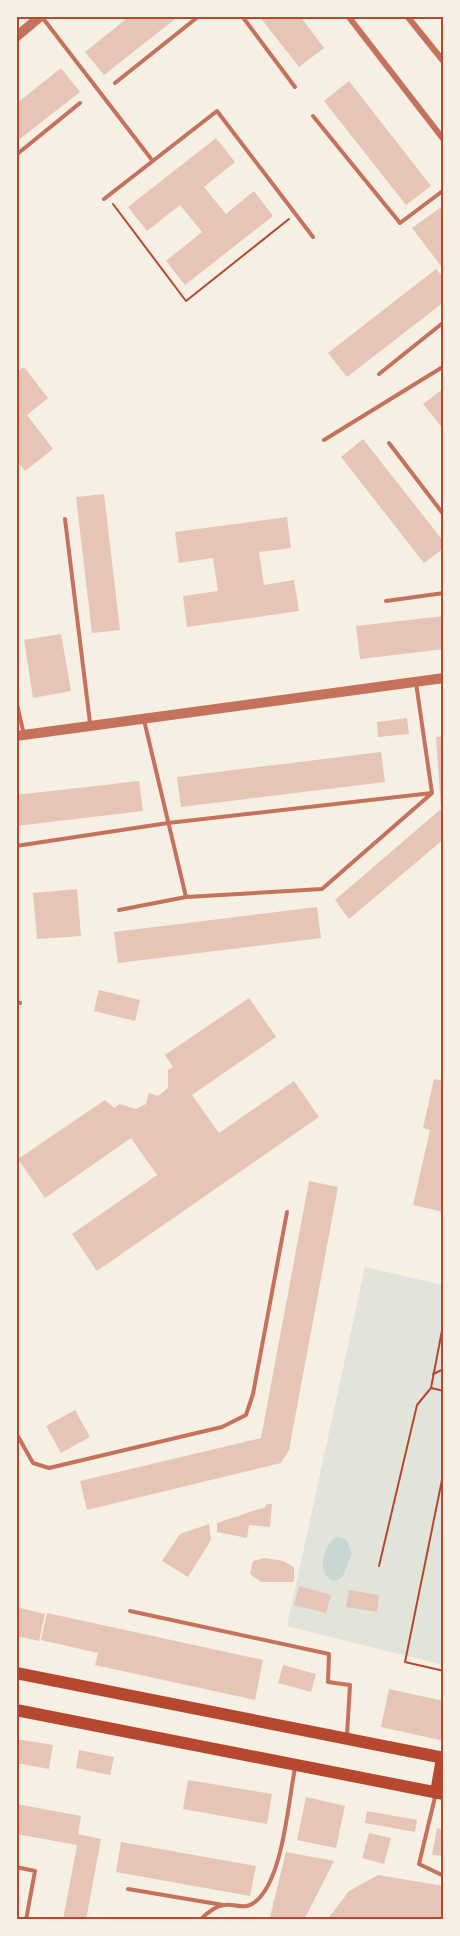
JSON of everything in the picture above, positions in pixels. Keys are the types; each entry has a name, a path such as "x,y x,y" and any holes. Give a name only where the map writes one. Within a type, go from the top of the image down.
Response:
{"main road":[{"path":"16,1673 443,1758 440,1794 16,1710"}],"street":[{"path":"16,37 41,16"},
{"path":"348,16 444,140"},
{"path":"407,16 444,62"},
{"path":"20,736 444,678"}],"lane":[{"path":"41,16 152,160"},
{"path":"115,82 199,16"},
{"path":"242,16 295,87"},
{"path":"16,155 80,103"},
{"path":"106,198 217,111 313,237"},
{"path":"313,116 400,223 444,190"},
{"path":"379,374 444,322"},
{"path":"324,440 443,369"},
{"path":"389,442 444,515"},
{"path":"65,519 91,727"},
{"path":"386,601 444,592"},
{"path":"416,682 432,793"},
{"path":"16,700 20,736"},
{"path":"144,719 186,897"},
{"path":"16,846 168,823 432,793"},
{"path":"119,910 186,897 321,889 432,793"},
{"path":"16,1433 33,1463 49,1468 222,1427 246,1415 253,1394 286,1212"},
{"path":"130,1611 329,1654 328,1682 350,1685 346,1739"},
{"path":"128,1889 243,1908 254,1903 268,1887 276,1865 295,1767"},
{"path":"440,1794 419,1864 444,1876"},
{"path":"16,1867 35,1871 26,1920"},
{"path":"200,1920 224,1905"}],"path":[{"path":"106,198 186,301 296,214"},
{"path":"379,1566 417,1405 431,1388 444,1320"},
{"path":"434,1374 444,1369"},
{"path":"431,1388 444,1391"},
{"path":"444,1470 405,1662 444,1671"}],"shaded area":[{"path":"365,1267 443,1285 443,1665 287,1626"},
{"path":"335,1537 346,1539 352,1553 342,1578 334,1581 324,1572 323,1560 327,1548"}],"building":[{"path":"130,16 179,16 104,75 85,52"},
{"path":"259,16 300,16 324,48 299,67"},
{"path":"61,68 80,92 16,142 16,104"},
{"path":"349,81 431,186 406,205 324,101"},
{"path":"216,138 235,162 204,187 226,214 254,191 273,216 185,285 166,261 202,232 180,205 147,231 128,207"},
{"path":"444,205 444,270 412,228"},
{"path":"436,269 444,278 444,302 347,377 328,353"},
{"path":"24,367 48,398 27,415 53,449 25,471 16,460 16,373"},
{"path":"444,388 444,430 423,404"},
{"path":"363,439 444,542 444,548 424,563 341,457"},
{"path":"104,494 120,630 92,633 76,497"},
{"path":"287,517 291,548 259,552 264,585 294,580 299,611 187,627 183,596 218,591 213,558 179,563 175,532"},
{"path":"444,616 444,649 360,659 356,626"},
{"path":"61,634 71,691 33,698 24,640"},
{"path":"407,718 409,734 378,737 377,722"},
{"path":"444,736 444,839 349,919 335,900 441,809 436,737"},
{"path":"381,752 385,782 181,807 177,777"},
{"path":"139,781 143,811 16,826 16,795"},
{"path":"77,889 81,936 37,939 33,893"},
{"path":"317,907 321,938 118,963 114,932"},
{"path":"99,990 140,1000 135,1021 94,1011"},
{"path":"249,998 276,1037 192,1095 219,1133 294,1081 319,1117 97,1271 72,1234 157,1175 131,1138 45,1198 18,1159 105,1100 114,1108 120,1104 136,1109 146,1104 149,1093 158,1096 168,1088 168,1070 173,1067 165,1055"},
{"path":"434,1079 444,1081 444,1212 413,1205 430,1130 423,1128"},
{"path":"309,1181 338,1187 289,1450 281,1463 87,1510 80,1481 261,1438"},
{"path":"75,1410 90,1437 61,1453 46,1426"},
{"path":"267,1504 272,1504 270,1527 249,1525 247,1538 217,1532 217,1523 265,1507"},
{"path":"209,1524 211,1540 188,1577 162,1561 180,1534"},
{"path":"265,1558 283,1561 294,1567 294,1582 261,1582 250,1574 253,1561"},
{"path":"299,1586 331,1595 326,1613 294,1605"},
{"path":"349,1590 379,1595 377,1612 346,1607"},
{"path":"16,1607 45,1614 39,1641 16,1636"},
{"path":"47,1613 263,1660 255,1700 95,1665 98,1653 41,1640"},
{"path":"283,1665 316,1674 311,1692 278,1683"},
{"path":"389,1689 444,1701 444,1741 381,1727"},
{"path":"16,1739 53,1745 49,1769 16,1763"},
{"path":"79,1750 114,1757 110,1775 76,1768"},
{"path":"188,1780 272,1794 267,1824 183,1809"},
{"path":"306,1797 345,1806 336,1848 297,1840"},
{"path":"16,1804 81,1816 78,1834 101,1839 86,1920 63,1920 77,1845 16,1834"},
{"path":"367,1811 417,1820 415,1832 365,1823"},
{"path":"437,1828 444,1830 444,1856 432,1855"},
{"path":"369,1833 391,1838 384,1864 362,1858"},
{"path":"121,1842 256,1866 250,1896 116,1872"},
{"path":"286,1852 334,1861 304,1920 270,1917"},
{"path":"378,1875 444,1886 444,1906 440,1920 327,1920 349,1891"}]}
